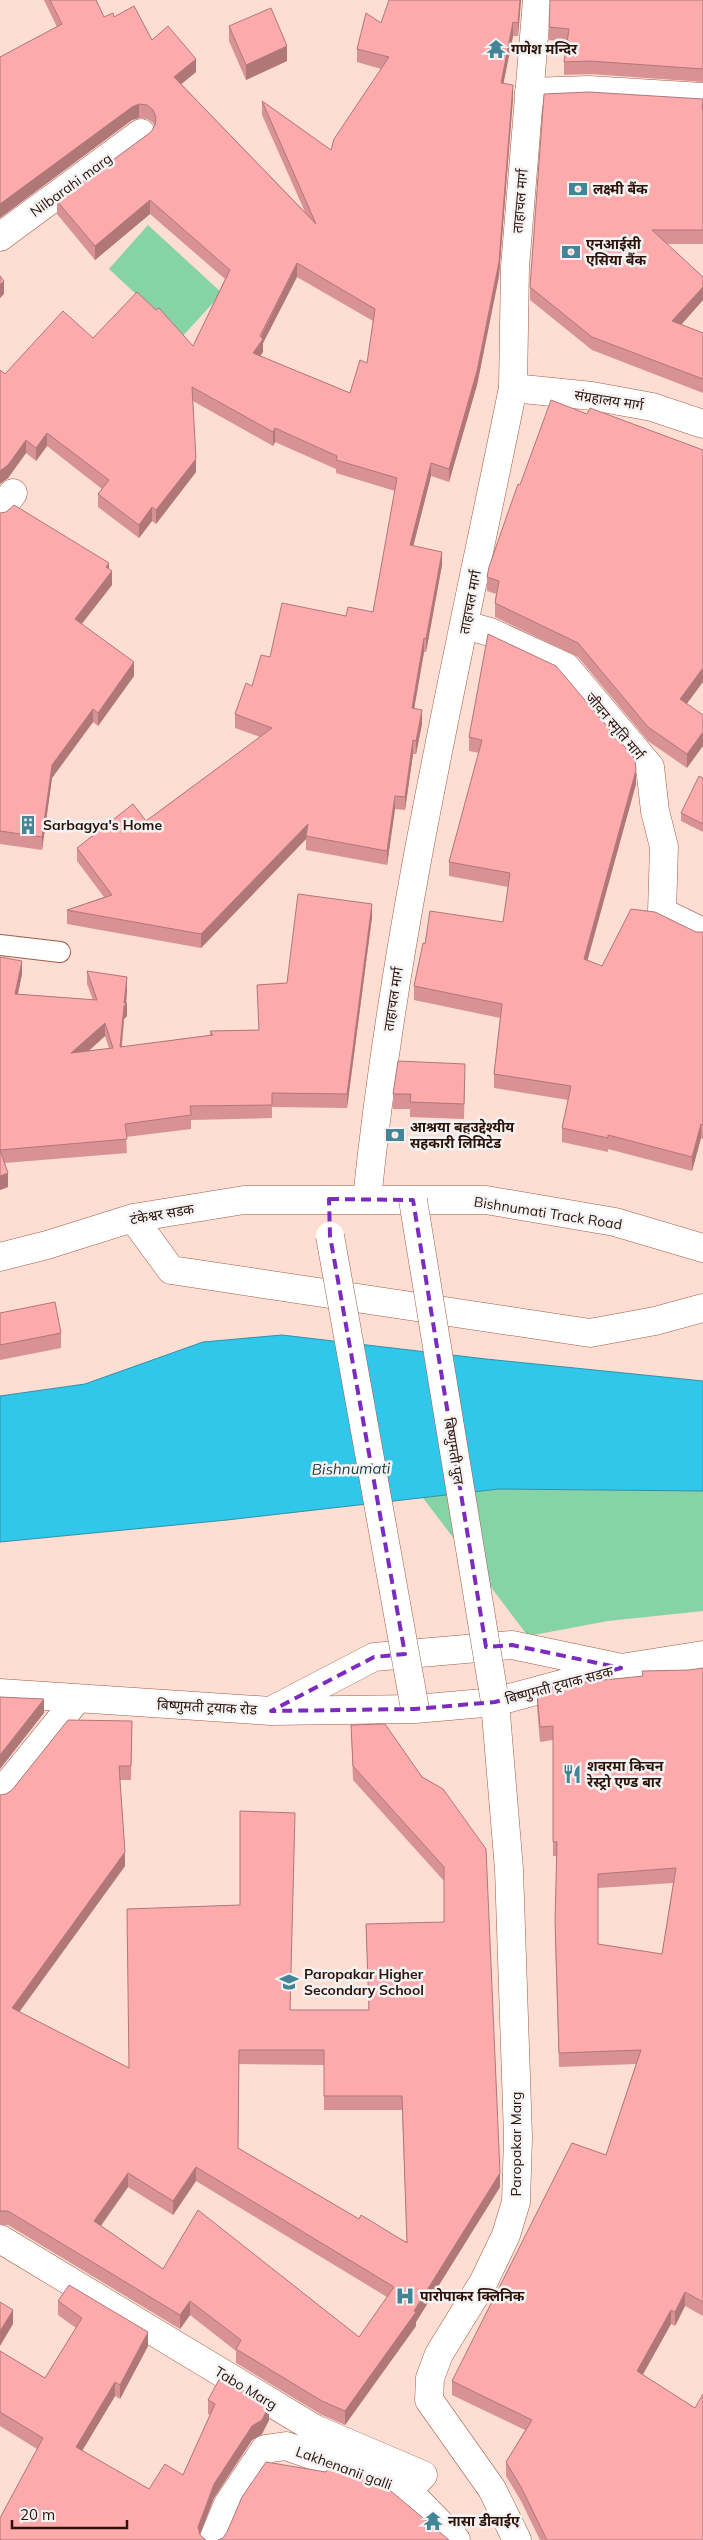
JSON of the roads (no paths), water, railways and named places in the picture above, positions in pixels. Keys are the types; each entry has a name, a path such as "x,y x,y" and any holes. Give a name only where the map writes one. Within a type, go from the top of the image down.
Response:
{"main road":[{"name":"ताहाचल मार्ग","path":"367,1199 378,1095 410,894 513,388 515,267 537,0"},
{"path":"529,92 589,90 703,97"},
{"name":"Nilbarahi marg","path":"0,237 141,133"},
{"name":"संग्रहालय मार्ग","path":"513,388 601,397 652,407 703,424"},
{"name":"जीवन स्मृति मार्ग","path":"465,626 490,632 566,667 650,767 655,810 664,847 662,912 703,932"},
{"path":"329,1199 330,1236 415,1709"},
{"name":"Bishnumati Track Road","path":"329,1199 486,1200 615,1222 703,1248"},
{"name":"टंकेश्वर सडक","path":"0,1257 47,1245 133,1218 244,1200 329,1199"},
{"name":"बिष्णुमती पुल","path":"412,1200 495,1702"},
{"path":"133,1218 171,1270 590,1334 655,1321 703,1308"},
{"path":"271,1710 374,1657 512,1645 621,1668"},
{"name":"बिष्णुमती ट्रयाक सडक","path":"415,1709 495,1702 621,1668 703,1655"},
{"name":"बिष्णुमती ट्रयाक रोड","path":"0,1693 271,1710 415,1709"},
{"path":"0,1794 77,1699"},
{"name":"Paropakar Marg","path":"495,1702 508,1869 518,2138 516,2202 506,2235 484,2281 439,2354 430,2378 430,2400 492,2489 517,2540"},
{"name":"Tabo Marg","path":"0,2239 315,2429 422,2475 408,2492"},
{"name":"Lakhenanii galli","path":"213,2540 228,2504 265,2449 286,2446 363,2473 408,2492"},
{"path":"408,2492 456,2540"}],"lane":[{"path":"0,945 60,952"}],"water":[{"name":"Bishnumati","path":"282,1335 486,1359 703,1381 703,1491 499,1489 227,1520 0,1542 0,1396 85,1384 203,1342"}],"place":[{"name":"गणेश मन्दिर","path":"496,49"},
{"name":"लक्ष्मी बैंक","path":"578,189"},
{"name":"एनआईसी एसिया बैंक","path":"571,252"},
{"name":"Sarbagya's Home","path":"28,825"},
{"name":"आश्रया बहुउद्देश्यीय सहकारी लिमिटेड","path":"395,1135"},
{"name":"शवरमा किचन रेस्ट्रो एण्ड बार","path":"572,1774"},
{"name":"Paropakar Higher Secondary School","path":"289,1982"},
{"name":"पारोपाकर क्लिनिक","path":"405,2296"},
{"name":"नासा डीवाईए","path":"433,2521"}]}
